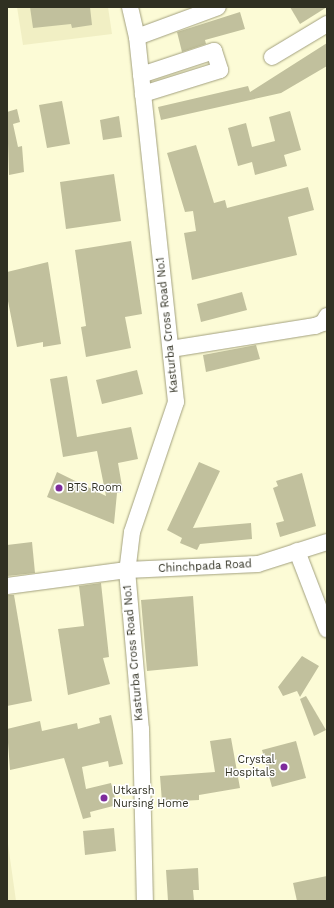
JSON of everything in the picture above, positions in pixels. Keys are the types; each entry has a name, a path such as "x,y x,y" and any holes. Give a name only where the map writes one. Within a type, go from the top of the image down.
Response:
{"street":[{"name":"Kasturba Cross Road No.1","path":"130,7 137,37 176,402 132,532 127,570 141,729 144,901"},
{"path":"137,37 218,7"},
{"path":"272,58 327,24"},
{"path":"141,75 214,51 220,70 143,94"},
{"path":"171,349 315,326 323,323 327,316"},
{"name":"Chinchpada Road","path":"7,586 127,570 258,564 327,542"},
{"path":"298,552 327,629"}],"shaded area":[{"path":"17,7 108,7 112,34 23,45"},
{"path":"7,837 16,901 7,901"}],"building":[{"path":"30,7 90,7 92,25 72,28 71,24 33,28"},
{"path":"290,7 327,7 300,24"},
{"path":"240,12 245,29 205,40 206,44 182,52 177,32"},
{"path":"327,43 327,66 281,93 161,120 158,107 248,86 250,92"},
{"path":"62,101 70,144 47,148 39,105"},
{"path":"17,109 20,122 13,124 18,147 22,146 24,172 9,175 7,112"},
{"path":"290,111 301,150 284,155 287,166 255,175 252,162 238,166 228,128 246,123 252,147 275,141 269,117"},
{"path":"119,116 122,137 103,140 100,120"},
{"path":"196,145 214,203 225,200 227,208 308,187 314,210 288,217 297,255 192,280 184,233 196,231 193,211 185,212 167,153"},
{"path":"114,174 121,221 66,229 60,182"},
{"path":"131,241 142,314 125,317 131,348 86,357 81,327 86,326 75,250"},
{"path":"48,262 61,344 43,347 43,342 17,347 7,296 7,272"},
{"path":"242,292 247,310 201,322 197,304"},
{"path":"256,345 260,359 206,372 203,355"},
{"path":"137,370 143,394 102,404 96,380"},
{"path":"67,376 77,437 131,427 138,459 118,463 123,492 117,493 114,524 47,497 57,472 106,496 97,451 63,457 50,379"},
{"path":"199,462 220,471 193,528 251,523 252,539 200,544 197,550 180,543 182,538 167,530"},
{"path":"302,473 316,526 280,537 276,523 284,521 273,488 278,486 276,481"},
{"path":"32,542 35,573 7,576 7,545"},
{"path":"101,583 109,657 103,658 110,684 68,695 58,629 84,626 79,586"},
{"path":"7,595 14,595 32,701 7,706"},
{"path":"193,596 198,666 147,671 141,600"},
{"path":"302,656 319,666 300,697 297,691 283,696 278,687"},
{"path":"306,696 326,730 314,736 300,699"},
{"path":"111,715 123,764 109,767 108,761 82,767 86,789 111,783 117,805 90,812 91,817 83,819 64,758 10,770 7,729 40,721 42,731 77,723 78,729 100,723 99,718"},
{"path":"231,738 240,788 199,795 199,800 162,802 160,776 215,772 210,741"},
{"path":"296,741 306,778 272,787 262,750"},
{"path":"114,828 116,851 85,855 83,831"},
{"path":"198,868 199,890 193,890 194,901 168,901 166,870"},
{"path":"327,876 327,901 297,901 293,883"}],"place":[{"name":"BTS Room","path":"59,488"},
{"name":"Crystal Hospitals","path":"284,767"},
{"name":"Utkarsh Nursing Home","path":"104,798"}]}
